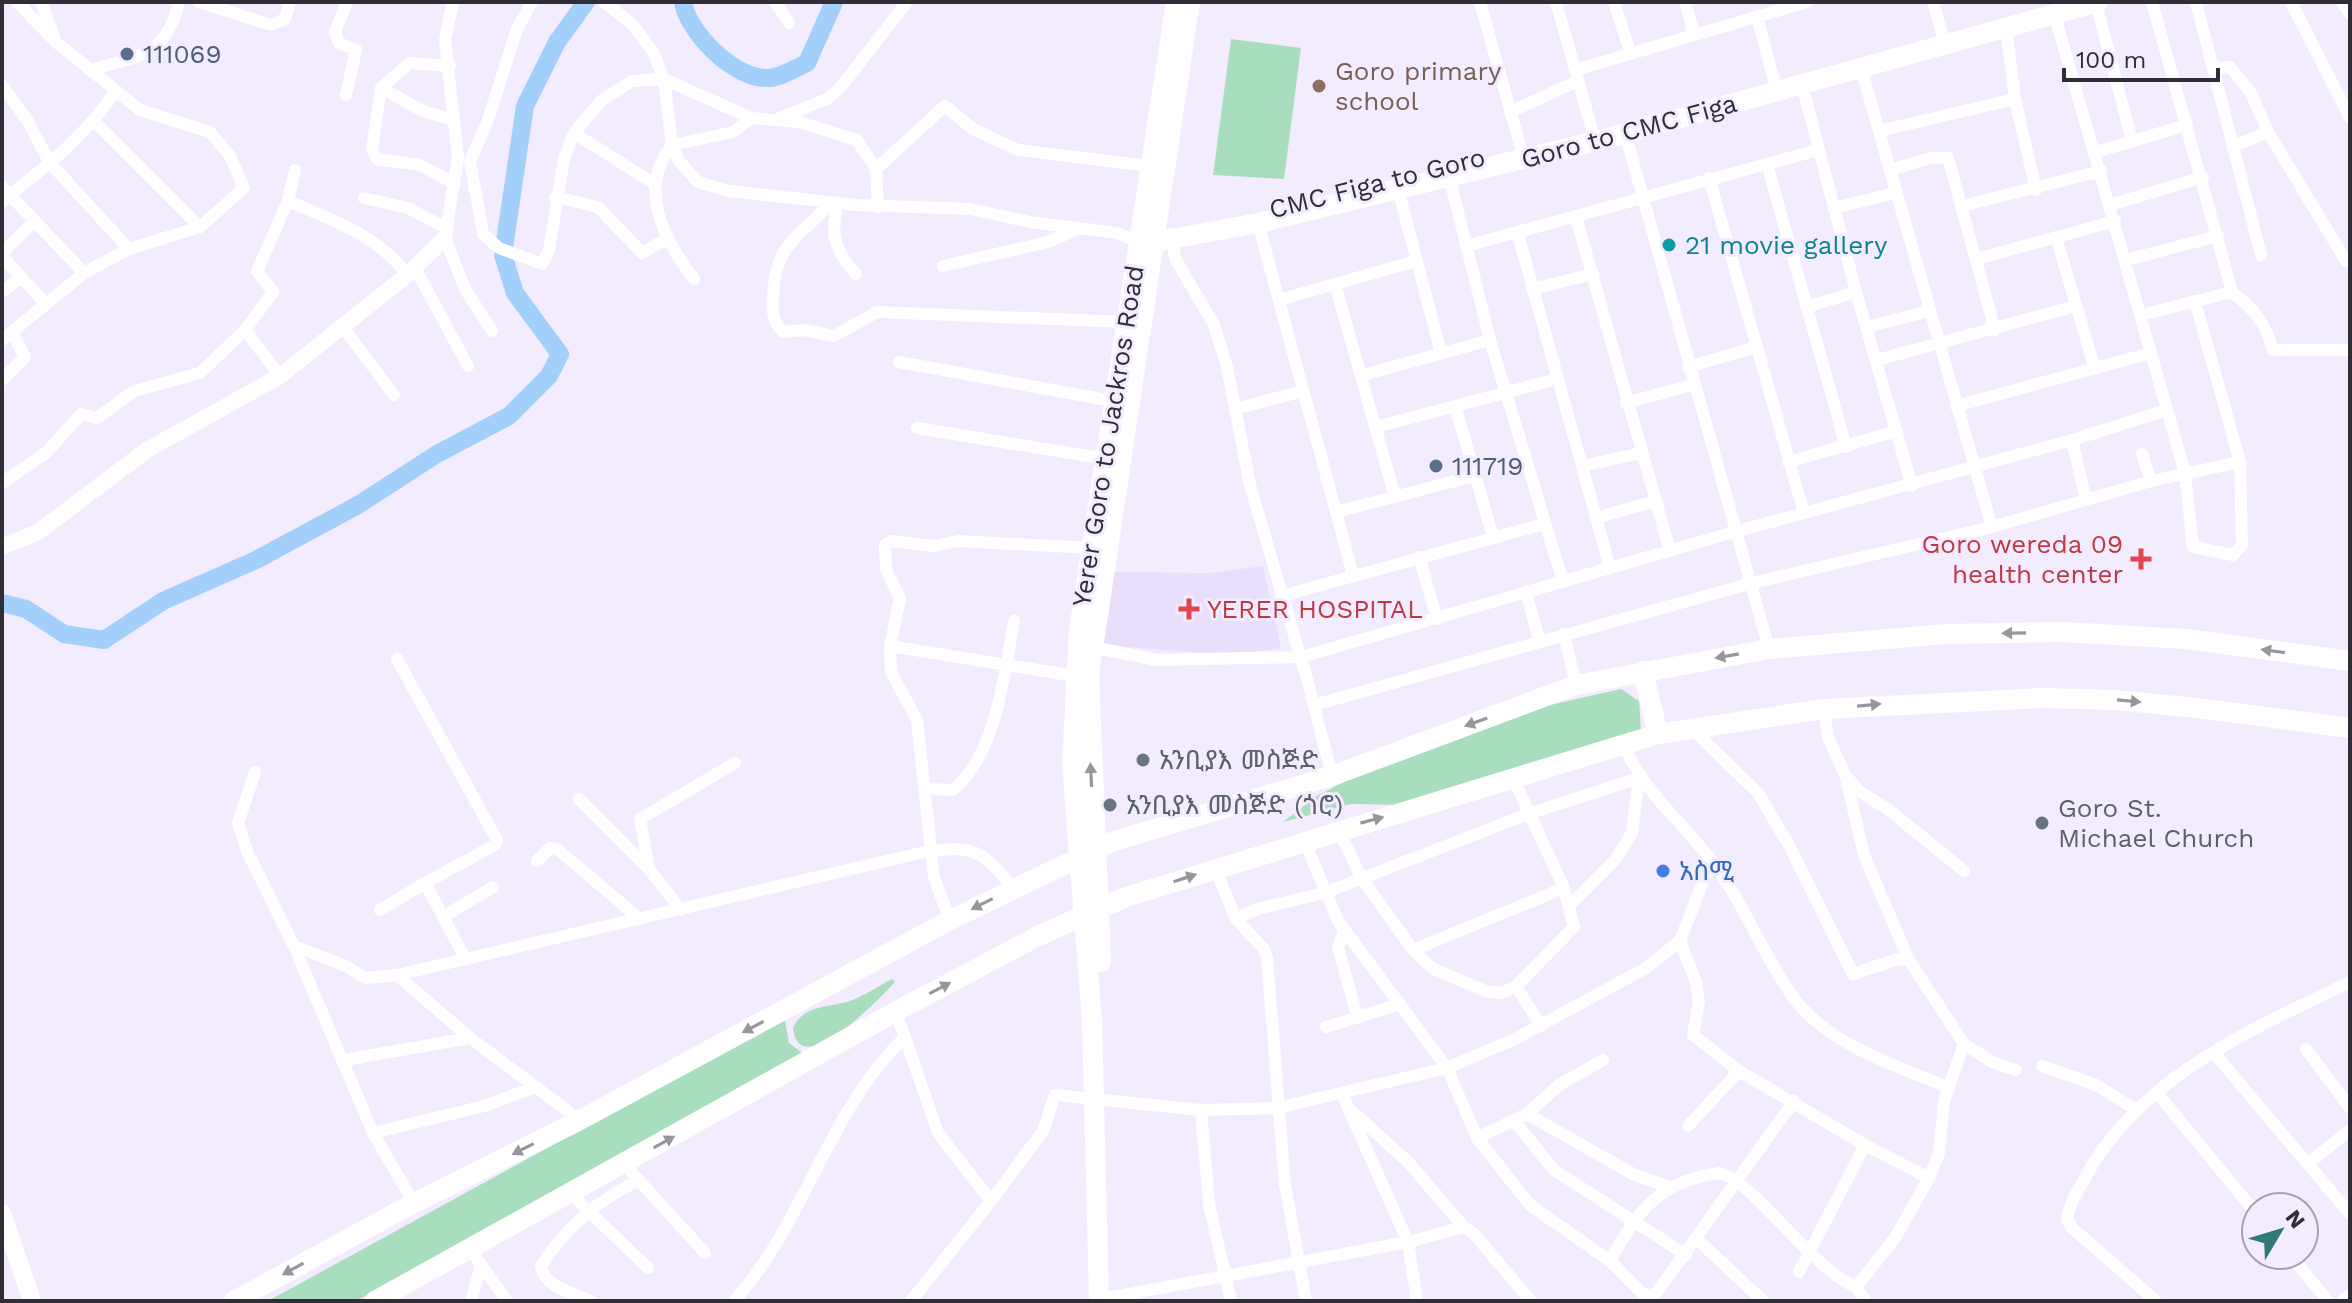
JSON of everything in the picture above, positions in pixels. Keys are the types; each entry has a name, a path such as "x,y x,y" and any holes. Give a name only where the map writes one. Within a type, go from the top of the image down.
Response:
{"main road":[{"path":"1151,236 1149,166 1176,2"},
{"path":"1103,1300 1099,1097 1086,854 1088,700 1092,647 1151,236 1190,2"},
{"name":"Goro to CMC Figa","path":"1151,236 1258,223 1449,176 1472,165 1625,133 1861,68 1885,54 2006,27 2057,8 2097,2"},
{"name":"CMC Figa to Goro","path":"1151,236 1472,165 1774,81 1885,54 1942,34 2057,8"},
{"name":"Yerer Goro to Jackros Road","path":"1086,854 1072,753 1079,630 1126,322 1151,236"},
{"path":"234,1301 414,1203 580,1120 950,920 1086,854 1182,820 1332,776 1576,685 1769,649 1946,634 2064,632 2186,639 2350,661"},
{"path":"1643,671 1658,734"},
{"path":"375,1301 475,1257 571,1194 895,1012 1036,937 1126,897 1338,829 1658,734 1824,709 1965,700 2116,700 2350,728"},
{"path":"2,1213 32,1301"}],"street":[{"path":"2,380 25,357 7,337 84,273 129,249 200,227 244,188 230,156 210,132 152,116 115,92 56,42 17,2"},
{"path":"41,2 56,42"},
{"path":"90,70 146,54 157,47 174,22 179,2"},
{"path":"199,2 271,25 285,19 290,2"},
{"path":"346,95 356,50 339,43 335,32 347,2"},
{"path":"492,331 465,289 447,233 455,184 464,159 487,123 517,29 532,2"},
{"path":"604,2 645,38 664,79 672,145 679,161 698,182 729,191 878,207 970,209 1079,229 1151,236 1175,258 1214,325 1250,485 1301,657 1332,776"},
{"path":"775,2 789,23"},
{"path":"774,120 827,99 840,88 907,2"},
{"path":"1480,2 1521,149"},
{"path":"1556,2 1592,130"},
{"path":"1614,2 1630,52"},
{"path":"1685,2 1694,34"},
{"path":"1510,112 1630,52 1807,2"},
{"path":"1933,2 1942,34"},
{"path":"2097,2 2132,141"},
{"path":"2152,2 2203,177 2232,292 2255,310 2265,324 2273,350 2350,350"},
{"path":"2196,2 2261,255"},
{"path":"2291,2 2350,118"},
{"path":"2342,2 2350,14"},
{"path":"448,4 445,40 454,120 480,226 499,248 542,264 546,259 555,197 574,133 615,88 632,81 664,79 751,118 824,127 857,140 870,155 876,169 878,207"},
{"path":"2057,8 2185,473 2193,547 2233,555 2242,545 2240,462 2195,301"},
{"path":"1757,16 1774,81"},
{"path":"2006,27 2015,99 2036,190"},
{"path":"450,66 410,63 381,88 372,155 393,163 420,165 455,184"},
{"path":"2213,68 2225,65 2235,71 2251,93 2268,132 2346,261"},
{"path":"1861,68 1992,527"},
{"path":"2336,88 2350,83"},
{"path":"1802,84 1856,292 1912,486"},
{"path":"2,85 27,120 50,163 129,249"},
{"path":"381,88 423,111 454,120"},
{"path":"84,273 5,195 50,163 95,122 115,92"},
{"path":"1879,131 2015,99"},
{"path":"876,169 945,106 973,129 1018,150 1149,166"},
{"path":"694,279 668,238 656,208 653,183 660,159 672,145 733,132 751,118"},
{"path":"95,122 200,227"},
{"path":"2096,152 2187,125"},
{"path":"2232,147 2268,132"},
{"path":"574,133 653,183"},
{"path":"1625,133 1769,649"},
{"path":"1466,246 1818,150"},
{"path":"1889,170 1944,156 1951,163 1995,330"},
{"path":"1767,164 1846,447"},
{"path":"2,483 46,453 81,414 97,418 134,391 200,373 245,330 273,292 257,271 288,201 295,170"},
{"path":"1962,206 2036,190 2101,171"},
{"path":"1449,176 1490,340 1563,582"},
{"path":"2110,205 2203,177"},
{"path":"1709,178 1804,513"},
{"path":"1398,189 1441,353"},
{"path":"1834,208 1895,193"},
{"path":"555,197 598,207 642,253 668,238"},
{"path":"364,198 408,208 447,233"},
{"path":"288,201 377,244 411,272 468,366"},
{"path":"835,202 835,247 856,274"},
{"path":"835,202 792,239 775,265 771,311 783,332 805,330 834,336 867,315 907,311 1126,322"},
{"path":"1576,217 1670,551"},
{"path":"1977,259 2115,221"},
{"path":"34,222 2,255 46,304"},
{"path":"1258,223 1353,575"},
{"path":"943,266 1048,242 1079,229"},
{"path":"2,547 38,532 147,450 280,376 411,272 447,233"},
{"path":"1518,234 1610,568"},
{"path":"2126,260 2218,236"},
{"path":"2056,237 2095,369"},
{"path":"1279,300 1416,261"},
{"path":"1532,289 1593,274"},
{"path":"3,289 21,277"},
{"path":"1335,284 1395,497"},
{"path":"1806,307 1856,292"},
{"path":"2141,315 2232,292"},
{"path":"1877,360 1938,346 2076,306"},
{"path":"1867,327 1929,311"},
{"path":"342,326 394,395"},
{"path":"245,330 280,376"},
{"path":"1363,375 1490,340"},
{"path":"1688,367 1756,347"},
{"path":"1956,406 2151,353"},
{"path":"899,362 1113,401"},
{"path":"1376,427 1557,379"},
{"path":"1626,403 1695,384"},
{"path":"1235,409 1303,391"},
{"path":"1455,406 1493,537"},
{"path":"1092,647 1157,660 1301,657 1738,531 1912,486 2167,410"},
{"path":"917,428 1106,459"},
{"path":"1788,462 1897,431"},
{"path":"2072,440 2086,500"},
{"path":"1582,466 1641,453"},
{"path":"2142,454 2151,481"},
{"path":"1314,705 1752,583 1992,527 2151,481 2240,462"},
{"path":"1336,512 1474,476"},
{"path":"1596,518 1655,501"},
{"path":"1281,596 1544,524"},
{"path":"950,920 934,878 929,851 917,720 891,672 890,646 900,599 884,555 885,545 892,541 934,546 958,541 1092,548"},
{"path":"1419,557 1437,619"},
{"path":"1526,592 1539,640"},
{"path":"925,789 953,790 975,763 986,741 1014,621"},
{"path":"1564,634 1576,685"},
{"path":"890,646 1075,676"},
{"path":"380,910 495,845 497,840 397,659"},
{"path":"1824,709 1828,737 1845,775 1864,855 1909,960 1964,1044 1992,1062 2016,1070"},
{"path":"1692,729 1758,793 1790,847 1853,974 1898,959 1909,960"},
{"path":"1623,745 1639,778 1711,861 1804,1010 1841,1040 1949,1088"},
{"path":"649,869 640,819 735,763"},
{"path":"255,772 238,823 247,851 294,946 373,1133 414,1203"},
{"path":"1845,775 1859,791 1889,810 1964,871"},
{"path":"1338,829 1361,877 1413,950 1432,968 1485,991 1502,993 1516,986 1574,927 1564,888 1513,778"},
{"path":"1236,919 1257,909 1324,893 1528,814 1639,778"},
{"path":"1570,905 1615,860 1632,833 1639,778"},
{"path":"579,799 649,869 681,910"},
{"path":"1304,840 1324,893 1344,931 1447,1068 1477,1138 1530,1205 1610,1261 1642,1293 1660,1296 1794,1101"},
{"path":"537,861 550,848 557,849 640,919"},
{"path":"294,946 346,966 365,978 397,975 929,851 956,848 986,855 1013,888"},
{"path":"911,1301 1043,1131 1055,1095 1099,1097 1201,1110 1277,1108 1447,1068 1541,1026 1632,979 1680,941 1711,861"},
{"path":"1215,868 1236,919 1263,948 1267,957 1277,1108 1306,1301"},
{"path":"425,883 465,958"},
{"path":"443,917 493,887"},
{"path":"1413,950 1564,888"},
{"path":"1344,931 1338,947 1357,1016"},
{"path":"1680,941 1696,982 1699,1002 1693,1035 1739,1071 1865,1145 1929,1178"},
{"path":"397,975 470,1038 580,1120"},
{"path":"2156,1301 2072,1228 2067,1219 2093,1161 2135,1109 2214,1053 2350,982"},
{"path":"1516,986 1541,1026"},
{"path":"1326,1027 1397,1005"},
{"path":"895,1012 938,1133 991,1201"},
{"path":"734,1301 781,1234 855,1099 887,1054 905,1037"},
{"path":"344,1060 470,1038"},
{"path":"1856,1287 1895,1238 1929,1178 1939,1153 1944,1101 1964,1044"},
{"path":"2306,1049 2350,1108"},
{"path":"2214,1053 2350,1214"},
{"path":"1477,1138 1515,1122 1559,1085 1603,1060"},
{"path":"2042,1066 2096,1085 2135,1109"},
{"path":"1688,1126 1739,1071"},
{"path":"373,1133 484,1106 536,1087"},
{"path":"2157,1093 2240,1194"},
{"path":"1342,1094 1408,1242 1417,1301"},
{"path":"1348,1107 1409,1163 1531,1301"},
{"path":"1201,1110 1206,1182 1223,1277 1231,1301"},
{"path":"1527,1114 1633,1174 1672,1188"},
{"path":"1515,1122 1554,1170 1686,1255"},
{"path":"2309,1163 2350,1130"},
{"path":"1799,1272 1807,1251 1865,1145"},
{"path":"624,1164 705,1253"},
{"path":"1610,1261 1632,1221 1651,1198 1720,1173 1737,1182 1807,1251 1856,1287 1866,1301"},
{"path":"591,1301 551,1283 542,1275 541,1266 559,1238 586,1213 601,1200 639,1180"},
{"path":"2339,1200 2350,1191"},
{"path":"571,1194 586,1213 648,1268"},
{"path":"1103,1300 1408,1242 1464,1227"},
{"path":"1698,1240 1763,1301"},
{"path":"471,1301 475,1257"},
{"path":"475,1257 507,1301"},
{"path":"2303,1271 2328,1301"},
{"path":"2342,1301 2350,1295"}],"shaded area":[{"name":"YERER HOSPITAL","path":"1263,566 1281,648 1229,655 1103,645 1108,572 1210,573"}],"green space":[{"path":"1231,39 1301,48 1284,179 1213,175"},
{"path":"1621,689 1639,701 1641,731 1406,805 1351,804 1283,822 1317,796 1351,778 1550,705"},
{"path":"892,979 895,982 842,1031 810,1047 799,1043 793,1028 803,1015 853,1000"},
{"path":"781,1020 785,1021 789,1043 805,1055 356,1301 268,1301"}],"waterway":[{"path":"2,603 26,609 64,634 104,640 163,601 256,560 358,505 437,454 509,416 549,376 560,354 515,293 503,255 525,106 557,42 586,2"},
{"path":"683,2 694,27 714,52 740,70 766,78 807,63 834,2"}],"place":[{"name":"111069","path":"127,54"},
{"name":"Goro primary school","path":"1319,86"},
{"name":"21 movie gallery","path":"1669,245"},
{"name":"111719","path":"1436,466"},
{"name":"Goro wereda 09 health center","path":"2141,559"},
{"name":"YERER HOSPITAL","path":"1189,609"},
{"name":"አንቢያእ መስጅድ","path":"1143,760"},
{"name":"አንቢያእ መስጅድ (ጎሮ)","path":"1110,805"},
{"name":"Goro St. Michael Church","path":"2042,823"},
{"name":"አስሚ","path":"1663,871"}]}
